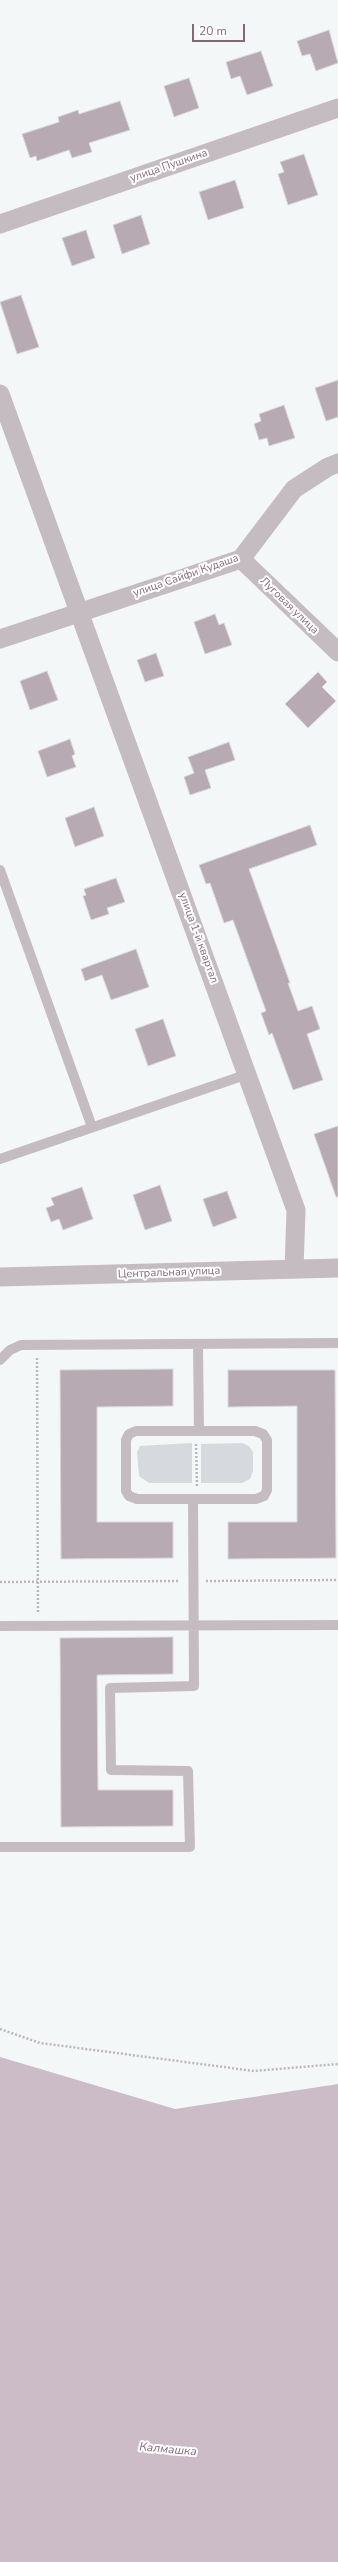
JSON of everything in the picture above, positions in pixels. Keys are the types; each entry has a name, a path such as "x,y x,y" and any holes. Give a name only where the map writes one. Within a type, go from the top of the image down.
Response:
{"street":[{"name":"улица Пушкина","path":"0,224 338,108"},
{"name":"улица 1-й квартал","path":"0,394 248,1074 296,1210 294,1269"},
{"name":"улица Сайфи Кудаша","path":"0,639 80,611 241,559 294,489 328,467 338,464"},
{"name":"Луговая улица","path":"241,559 338,652"},
{"name":"Центральная улица","path":"0,1277 338,1268"}],"lane":[{"path":"0,870 92,1127"},
{"path":"0,1159 248,1074"},
{"path":"198,1344 198,1431"},
{"path":"0,1360 10,1350 21,1345 338,1344"},
{"path":"136,1431 255,1431 263,1434 267,1440 267,1490 264,1496 256,1499 195,1499 137,1499 129,1496 126,1491 126,1440 129,1434 136,1431"},
{"path":"0,1847 190,1846 188,1771 111,1770 110,1688 194,1686 195,1499"},
{"path":"0,1626 338,1625"}],"path":[{"path":"37,1345 39,1626"},
{"path":"195,1499 198,1431"},
{"path":"0,1582 338,1580"},
{"path":"0,2029 40,2043 254,2071 338,2064"}],"shaded area":[{"path":"192,1443 192,1483 149,1483 139,1476 137,1452 140,1446"},
{"path":"242,1443 249,1446 253,1452 253,1471 250,1479 242,1483 201,1483 201,1444"}],"water":[{"name":"Калмашка","path":"0,2057 175,2109 338,2084 338,2562 0,2562"}],"building":[{"path":"329,30 338,63 316,71 310,54 302,56 297,41"},
{"path":"261,51 273,86 247,95 240,76 231,79 226,62"},
{"path":"189,78 199,108 174,117 164,86"},
{"path":"120,101 130,130 89,143 92,152 72,158 69,150 37,161 36,156 30,158 22,134 59,122 58,117 78,110 79,114"},
{"path":"304,154 318,195 288,205 278,174 284,172 280,162"},
{"path":"235,180 244,208 208,220 199,192"},
{"path":"141,215 150,244 122,254 113,225"},
{"path":"86,230 95,258 72,266 62,238"},
{"path":"21,295 39,347 17,354 0,302"},
{"path":"338,380 338,417 326,421 315,388"},
{"path":"284,405 295,438 269,446 267,438 259,440 254,424 261,421 259,414"},
{"path":"215,614 219,625 224,623 232,645 205,654 194,622"},
{"path":"156,653 164,676 145,682 137,660"},
{"path":"47,671 58,700 30,710 20,681"},
{"path":"318,672 327,682 322,687 336,701 308,728 285,704"},
{"path":"70,739 75,754 72,756 76,767 47,777 38,751"},
{"path":"229,742 235,760 205,770 211,788 190,795 184,777 194,773 188,757"},
{"path":"94,807 104,836 75,847 65,818"},
{"path":"310,825 317,845 249,869 290,983 288,983 298,1011 312,1006 320,1029 307,1034 323,1080 293,1090 272,1033 269,1035 261,1013 266,1011 233,920 224,923 210,883 206,884 199,865"},
{"path":"116,878 125,902 107,908 109,914 91,920 83,896 86,895 84,889"},
{"path":"136,949 149,987 111,1000 102,975 85,981 81,969"},
{"path":"163,1019 176,1056 148,1066 135,1029"},
{"path":"338,1126 338,1197 336,1197 314,1134"},
{"path":"160,1185 172,1221 145,1230 133,1195"},
{"path":"82,1187 93,1219 63,1230 59,1219 51,1222 46,1208 54,1205 51,1198"},
{"path":"227,1191 237,1218 213,1227 203,1199"},
{"path":"173,1369 173,1406 97,1407 97,1522 173,1522 173,1558 61,1559 60,1370"},
{"path":"228,1370 335,1370 336,1558 228,1559 228,1522 297,1522 297,1406 228,1407"},
{"path":"173,1637 173,1674 97,1675 98,1790 173,1790 173,1826 61,1827 60,1638"}]}
